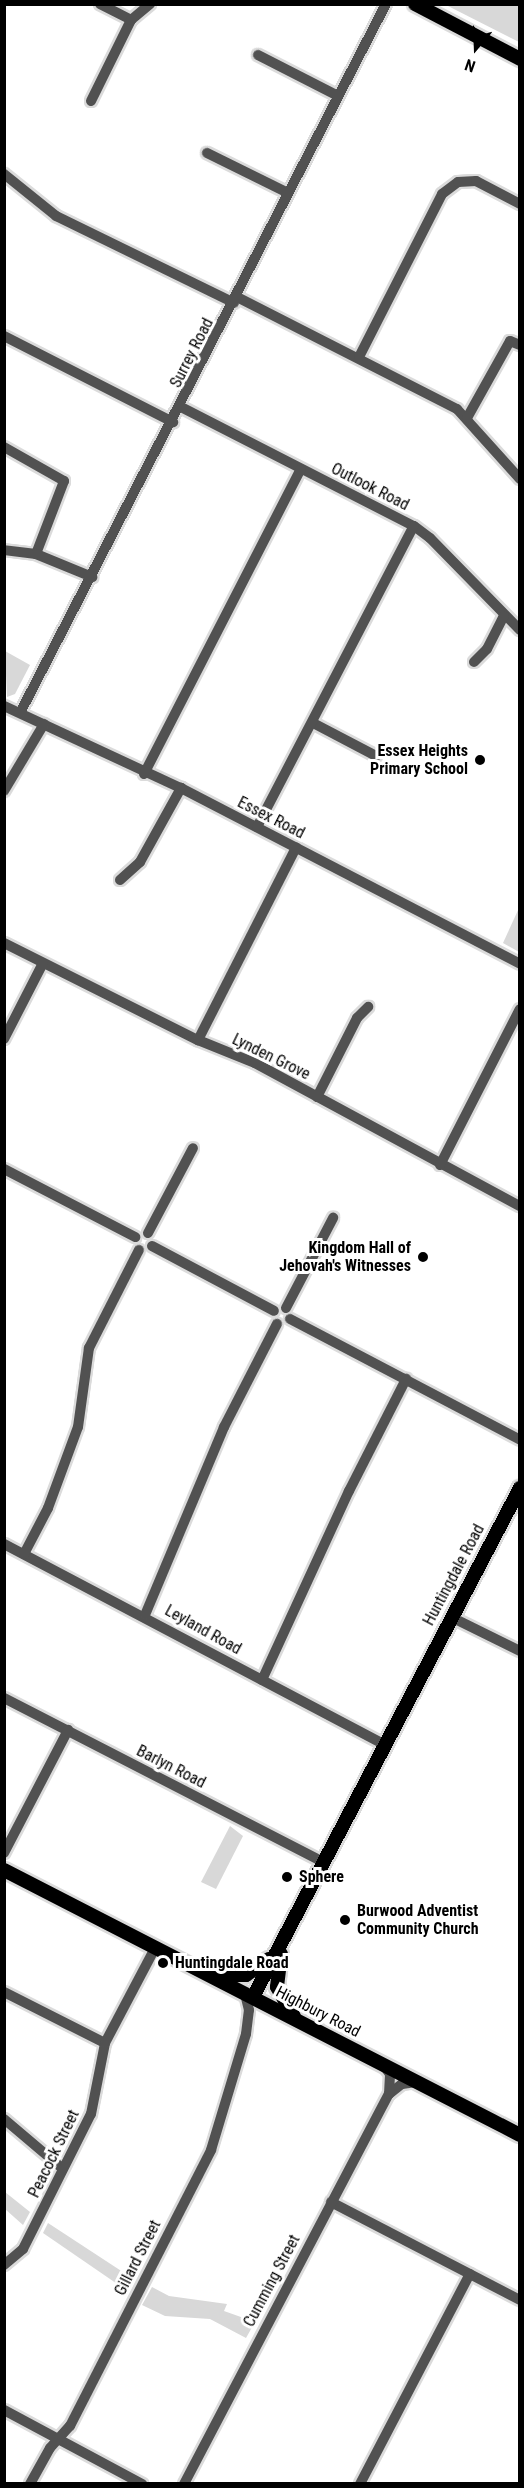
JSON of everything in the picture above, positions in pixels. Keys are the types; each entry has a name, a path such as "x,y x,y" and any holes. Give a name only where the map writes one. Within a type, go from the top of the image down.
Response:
{"main road":[{"path":"415,4 519,59"},
{"name":"Huntingdale Road","path":"249,1996 286,1937 519,1488"},
{"name":"Highbury Road","path":"4,1870 519,2135"},
{"path":"205,1974 246,1975 265,1964 286,1937"},
{"path":"286,1937 276,1982 296,2019"}],"street":[{"path":"100,4 130,20"},
{"path":"91,101 130,20 150,4"},
{"name":"Surrey Road","path":"20,713 236,300 288,193 386,4"},
{"path":"258,55 338,96"},
{"path":"207,153 288,193"},
{"path":"4,174 56,216 359,357 457,409 519,479"},
{"path":"359,357 442,194 458,182 476,181 519,204"},
{"path":"4,336 173,422"},
{"path":"466,418 510,340 519,345"},
{"name":"Outlook Road","path":"180,407 414,526 430,537 519,630"},
{"path":"4,447 64,481 36,554"},
{"path":"144,774 301,469"},
{"path":"257,827 414,526"},
{"path":"5,549 36,554 92,577"},
{"path":"474,662 488,649 504,616"},
{"name":"Essex Road","path":"4,706 144,774 180,788 519,964"},
{"path":"4,791 39,722"},
{"path":"313,723 376,756"},
{"path":"120,880 141,862 180,788"},
{"path":"198,1040 296,848"},
{"name":"Lynden Grove","path":"4,943 198,1040 255,1063 519,1206"},
{"path":"4,1039 43,963"},
{"path":"317,1097 357,1018 368,1007"},
{"path":"440,1165 519,1009"},
{"path":"135,1237 148,1233 193,1148"},
{"path":"4,1169 135,1237 140,1250"},
{"path":"145,1615 224,1427 277,1324 288,1314 333,1218"},
{"path":"148,1233 152,1246 274,1311 288,1314 519,1440"},
{"path":"24,1554 48,1508 78,1427 89,1348 140,1250 152,1246"},
{"path":"274,1311 272,1318 277,1324"},
{"path":"262,1680 349,1491 406,1379"},
{"path":"503,1518 519,1506"},
{"name":"Leyland Road","path":"4,1544 145,1615 385,1745"},
{"path":"451,1617 519,1651"},
{"name":"Barlyn Road","path":"4,1698 325,1863"},
{"path":"4,1853 68,1730"},
{"name":"Peacock Street","path":"4,2265 22,2249 91,2114 105,2043 154,1948"},
{"path":"4,1992 105,2043"},
{"name":"Gillard Street","path":"30,2484 58,2439 70,2426 211,2150 246,2034 249,1996"},
{"name":"Gillard Street","path":"246,2034 255,2016 270,2006"},
{"path":"384,2065 390,2074 389,2094"},
{"path":"389,2094 402,2084 416,2082"},
{"name":"Cumming Street","path":"184,2484 389,2094"},
{"path":"4,2119 63,2169"},
{"path":"331,2202 519,2300"},
{"path":"360,2484 470,2274"},
{"path":"4,2410 142,2484"}],"shaded area":[{"path":"446,5 519,5 519,42"},
{"path":"5,651 30,665 15,694 7,697"},
{"path":"519,908 519,952 503,943"},
{"path":"230,1826 243,1836 216,1889 201,1882"},
{"path":"5,2192 30,2212 23,2225 5,2209"},
{"path":"48,2223 132,2278 126,2290 43,2233"},
{"path":"152,2287 169,2296 227,2304 224,2311 255,2322 246,2338 210,2319 165,2316 142,2305"}],"place":[{"name":"Essex Heights Primary School","path":"480,760"},
{"name":"Kingdom Hall of Jehovah's Witnesses","path":"423,1257"},
{"name":"Sphere","path":"287,1877"},
{"name":"Burwood Adventist Community Church","path":"345,1920"},
{"name":"Huntingdale Road","path":"163,1963"}]}
